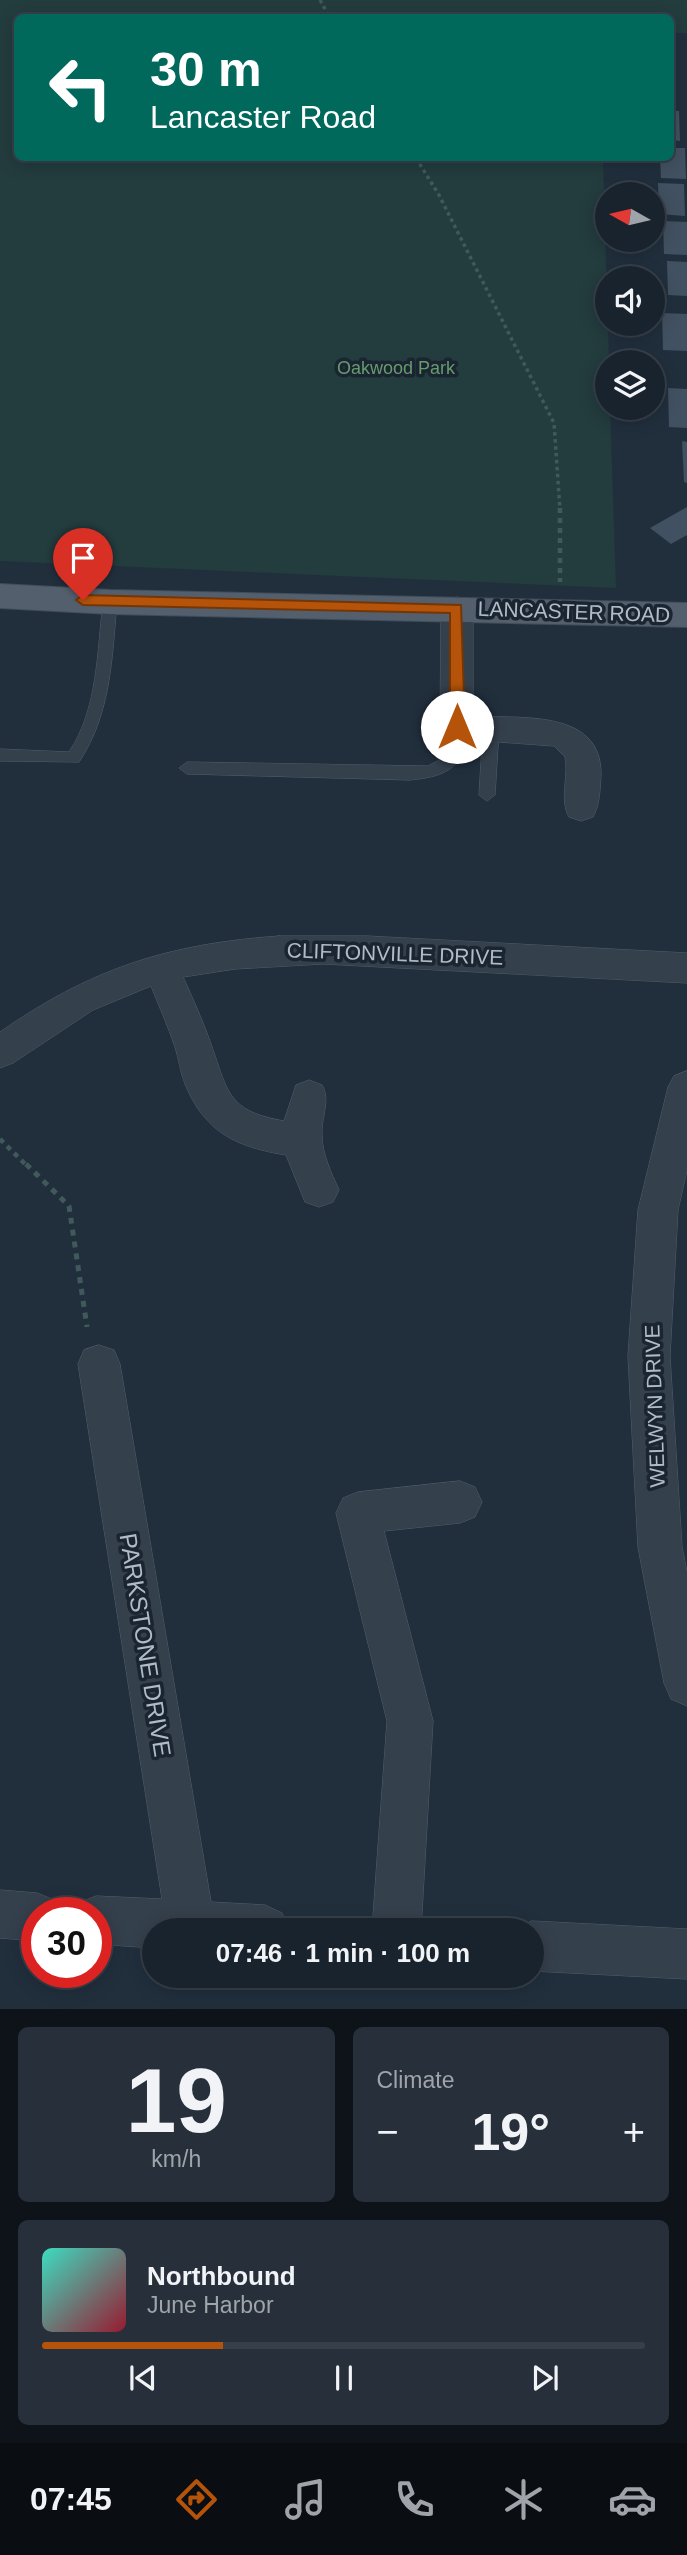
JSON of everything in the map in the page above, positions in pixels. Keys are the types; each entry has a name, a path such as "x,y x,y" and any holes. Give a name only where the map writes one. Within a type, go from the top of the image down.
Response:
{"main road":[{"name":"LANCASTER ROAD","path":"0,596 110,602 687,615"}],"street":[{"path":"457,608 457,727 561,734 576,742 584,755 581,808"},
{"name":"CLIFTONVILLE DRIVE","path":"0,1052 38,1026 108,986 161,967 243,952 341,949 687,968"},
{"path":"161,967 192,1044 204,1084 217,1108 234,1123 262,1136 301,1140"},
{"name":"WELWYN DRIVE","path":"687,1087 658,1210 649,1356 660,1547 687,1683"},
{"path":"309,1096 301,1140 319,1190"},
{"name":"PARKSTONE DRIVE","path":"99,1364 190,1918"},
{"path":"397,1918 410,1721 358,1513 460,1502"},
{"path":"0,1914 21,1915"},
{"path":"112,1921 142,1923"},
{"path":"544,1947 687,1954"}],"lane":[{"path":"0,755 73,758 85,743 96,711 110,602"},
{"path":"187,768 325,773 431,772 450,761 457,727"},
{"path":"487,795 491,730"}],"path":[{"path":"418,161 439,195 554,423 561,526 559,611"},
{"path":"0,1139 69,1206 88,1333 99,1364"}],"green space":[{"name":"Oakwood Park","path":"0,0 687,0 687,33 674,33 674,14 14,14 14,161 603,161 604,182 595,182 595,252 606,252 606,266 595,266 595,336 608,336 609,350 595,350 595,420 610,420 616,588 0,561"}],"building":[{"path":"674,111 679,111 680,141 674,140"},
{"path":"674,148 685,148 686,179 661,178 660,161 674,161"},
{"path":"665,183 684,184 685,216 665,214"},
{"path":"665,221 687,222 687,255 664,254"},
{"path":"667,261 687,262 687,296 668,295"},
{"path":"665,313 687,314 687,351 663,350"},
{"path":"668,388 687,389 687,428 669,427"},
{"path":"682,441 687,442 687,483 684,482"},
{"path":"687,507 687,535 671,544 650,528"}],"route":[{"path":"83,600 457,608 457,727"}]}
